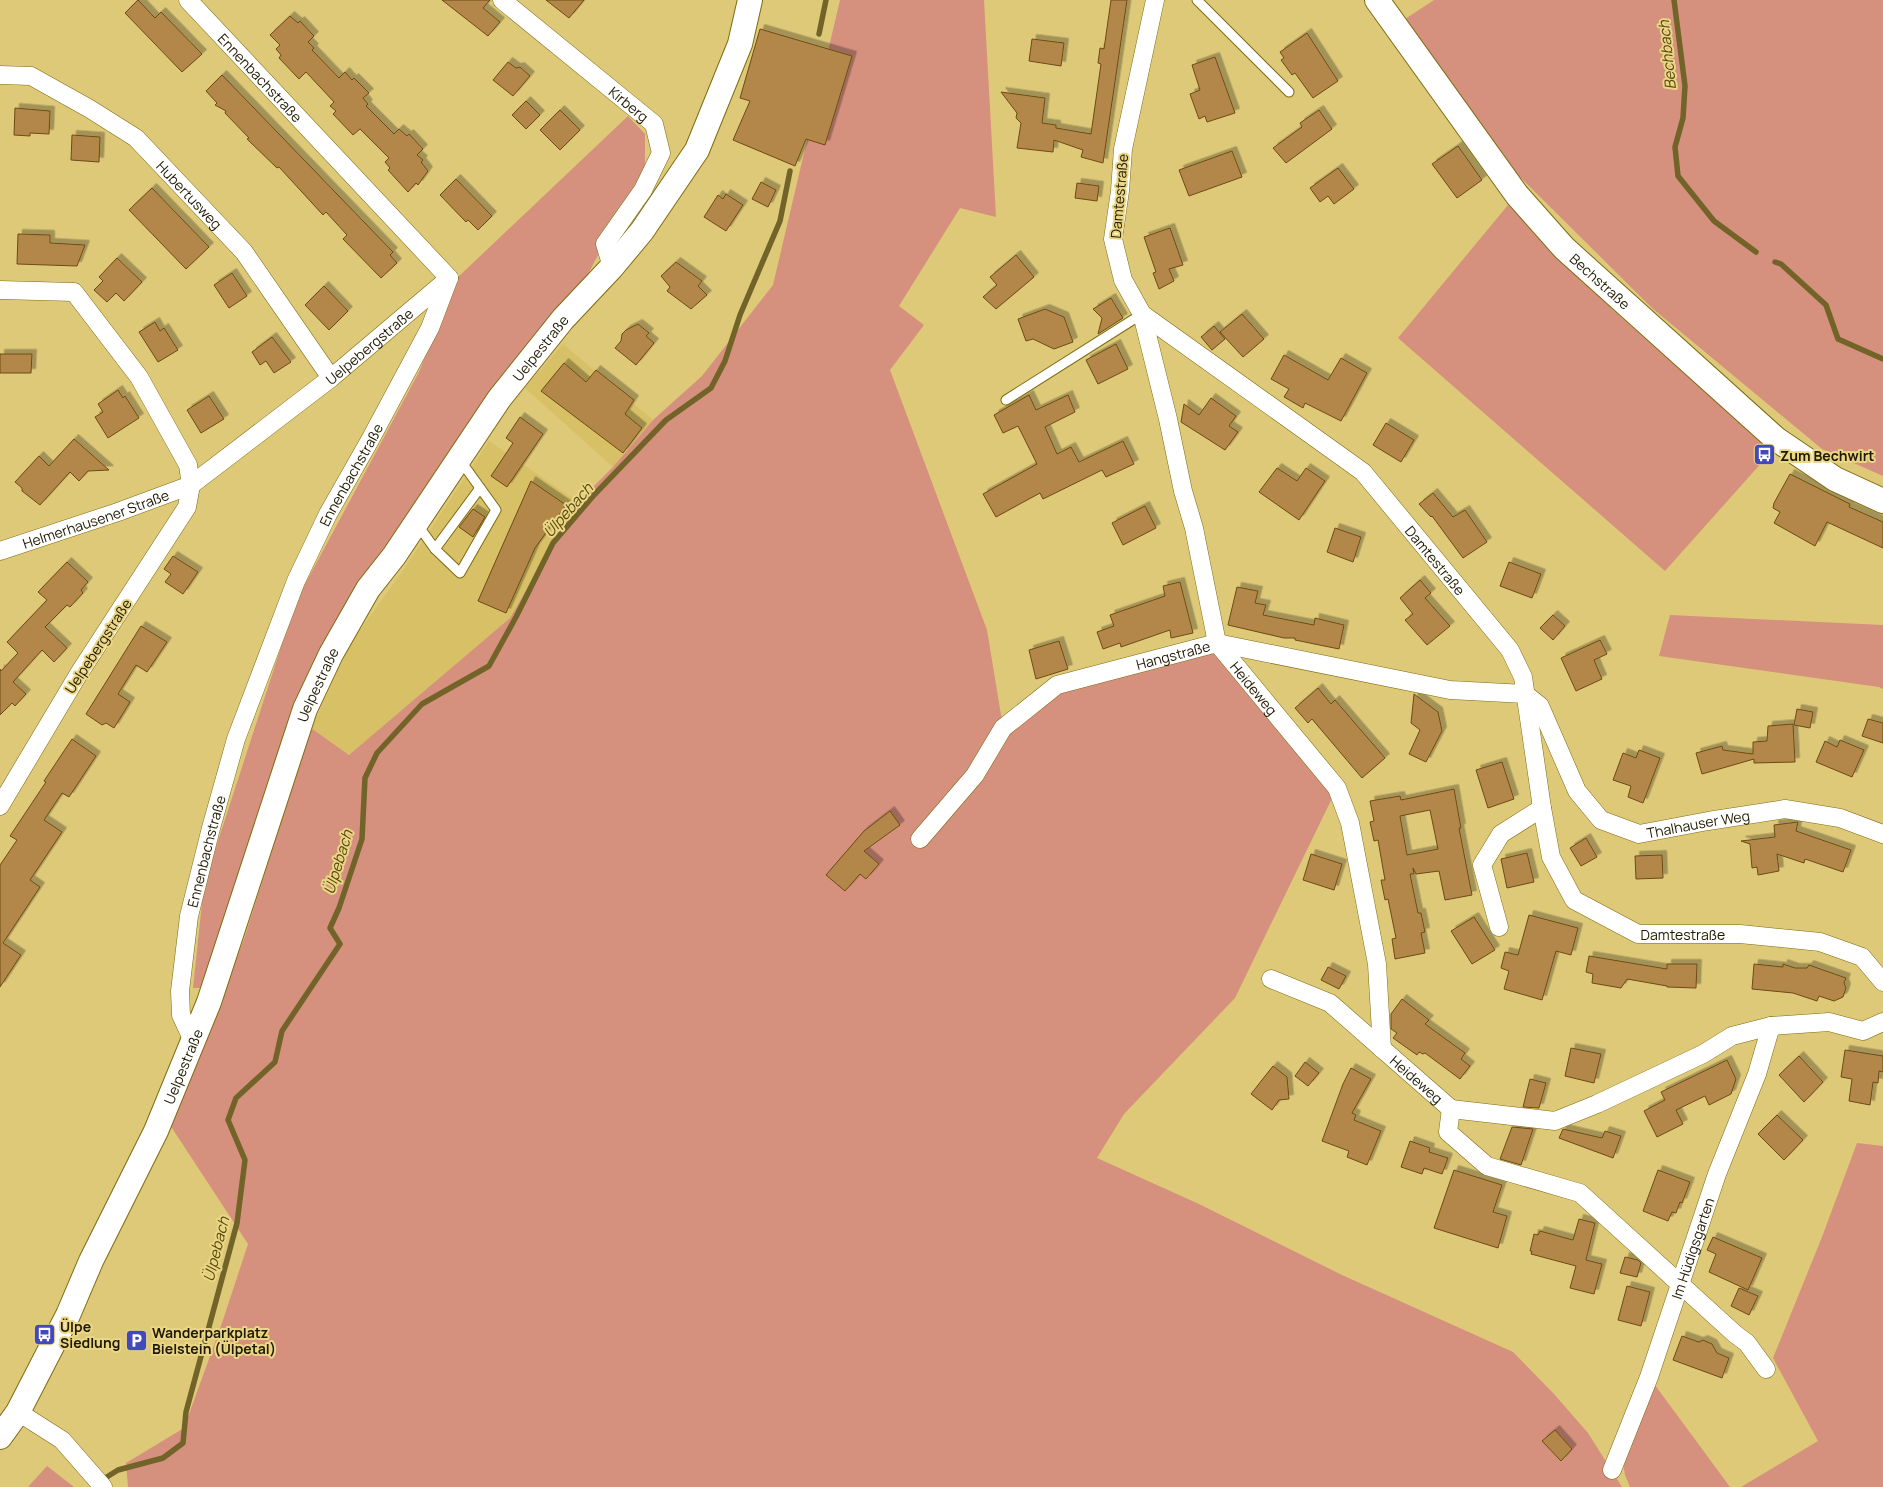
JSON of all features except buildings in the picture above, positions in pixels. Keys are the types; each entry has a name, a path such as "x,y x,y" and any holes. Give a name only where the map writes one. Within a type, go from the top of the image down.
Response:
{"main road":[{"name":"Uelpestraße","path":"0,1437 18,1412 68,1315 91,1261 156,1132 209,1002 305,709 331,654 368,589 394,556 499,399 563,320 642,231 698,150 740,44 750,0"},
{"name":"Bechstraße","path":"1377,0 1517,195 1564,248 1776,439 1835,479 1883,501"}],"street":[{"name":"Ennenbachstraße","path":"188,0 449,278 430,328 328,514 296,581 236,739 188,916 180,991 181,1015 193,1041"},
{"name":"Kirberg","path":"502,0 654,124 661,153 643,190 605,244 612,267"},
{"name":"Damtestraße","path":"1155,0 1123,149 1120,192 1113,239 1123,280 1142,314 1363,472 1510,650 1523,677 1551,857 1574,900 1638,934 1740,934 1820,942 1862,957 1883,982"},
{"name":"Hubertusweg","path":"0,75 31,76 90,109 136,138 244,252 331,378"},
{"name":"Uelpebergstraße","path":"191,486 331,378 449,278"},
{"name":"Uelpebergstraße","path":"0,290 74,292 139,377 188,466 191,486 187,507 78,675 0,806"},
{"name":"Heideweg","path":"1142,314 1168,419 1183,491 1194,528 1217,643 1337,788 1350,823 1377,964 1382,1049"},
{"name":"Helmerhausener Straße","path":"0,551 191,486"},
{"name":"Hangstraße","path":"920,839 976,776 1003,728 1057,685 1217,643 1450,690 1525,694"},
{"name":"Thalhauser Weg","path":"1525,694 1540,706 1577,791 1601,820 1639,834 1785,809 1840,818 1883,834"},
{"path":"1499,927 1482,865 1501,834 1542,808"},
{"name":"Heideweg","path":"1271,978 1330,1003 1451,1109"},
{"path":"1766,1369 1747,1343 1580,1193 1487,1166 1448,1132 1451,1109 1556,1121 1597,1104 1703,1054 1732,1036 1771,1026 1828,1022 1863,1031 1883,1022"},
{"name":"Im Hüdigsgarten","path":"1612,1470 1649,1377 1717,1174 1757,1074 1771,1026"},
{"path":"18,1412 62,1440 103,1487"}],"lane":[{"path":"1197,0 1289,92"},
{"path":"1006,400 1142,314"},
{"path":"416,523 435,548 460,573 496,510 458,458"},
{"path":"435,548 480,488"}],"shaded area":[{"path":"840,0 984,0 996,217 960,208 899,306 924,325 890,370 987,630 1003,727 1057,685 1217,643 1337,788 1235,998 1124,1114 1097,1158 1199,1204 1342,1275 1513,1352 1554,1394 1588,1433 1622,1487 128,1487 126,1463 184,1428 248,1244 170,1125 244,939 311,728 349,755 510,618 578,502 613,467 653,420 702,376 773,285"},
{"path":"1434,0 1883,0 1883,476 1822,449 1652,308 1509,166 1405,19"},
{"path":"628,116 645,134 645,167 588,274 522,351 353,598 206,988 193,988 204,884 296,601 419,372 456,279"},
{"path":"1508,205 1614,311 1772,451 1665,571 1398,338"},
{"path":"563,344 653,420 613,467 525,388"},
{"path":"489,441 578,502 510,618 349,755 311,728 351,643 404,569"},
{"path":"1670,615 1883,625 1883,689 1659,656"},
{"path":"1857,1143 1883,1146 1883,1487 1741,1487 1818,1441 1773,1358 1822,1237"},
{"path":"1649,1377 1730,1487 1630,1487 1625,1475 1622,1458"},
{"path":"47,1466 74,1487 28,1487"}],"waterway":[{"name":"Ülpebach","path":"819,34 826,0"},
{"name":"Bechbach","path":"1674,0 1685,86 1683,118 1675,147 1678,176 1714,221 1756,252"},
{"name":"Ülpebach","path":"102,1480 118,1470 163,1458 183,1443 186,1412 237,1223 245,1160 228,1120 236,1098 275,1062 282,1031 340,944 330,928 339,908 362,839 365,778 377,753 422,704 489,666 553,543 594,495 666,420 711,388 725,361 740,315 780,221 790,171"},
{"name":"Bechbach","path":"1775,262 1781,264 1826,305 1838,339 1883,359"}],"place":[{"name":"Zum Bechwirt","path":"1764,455"},
{"name":"Ülpe Siedlung","path":"44,1334"},
{"name":"Wanderparkplatz Bielstein (Ülpetal)","path":"136,1340"}]}
